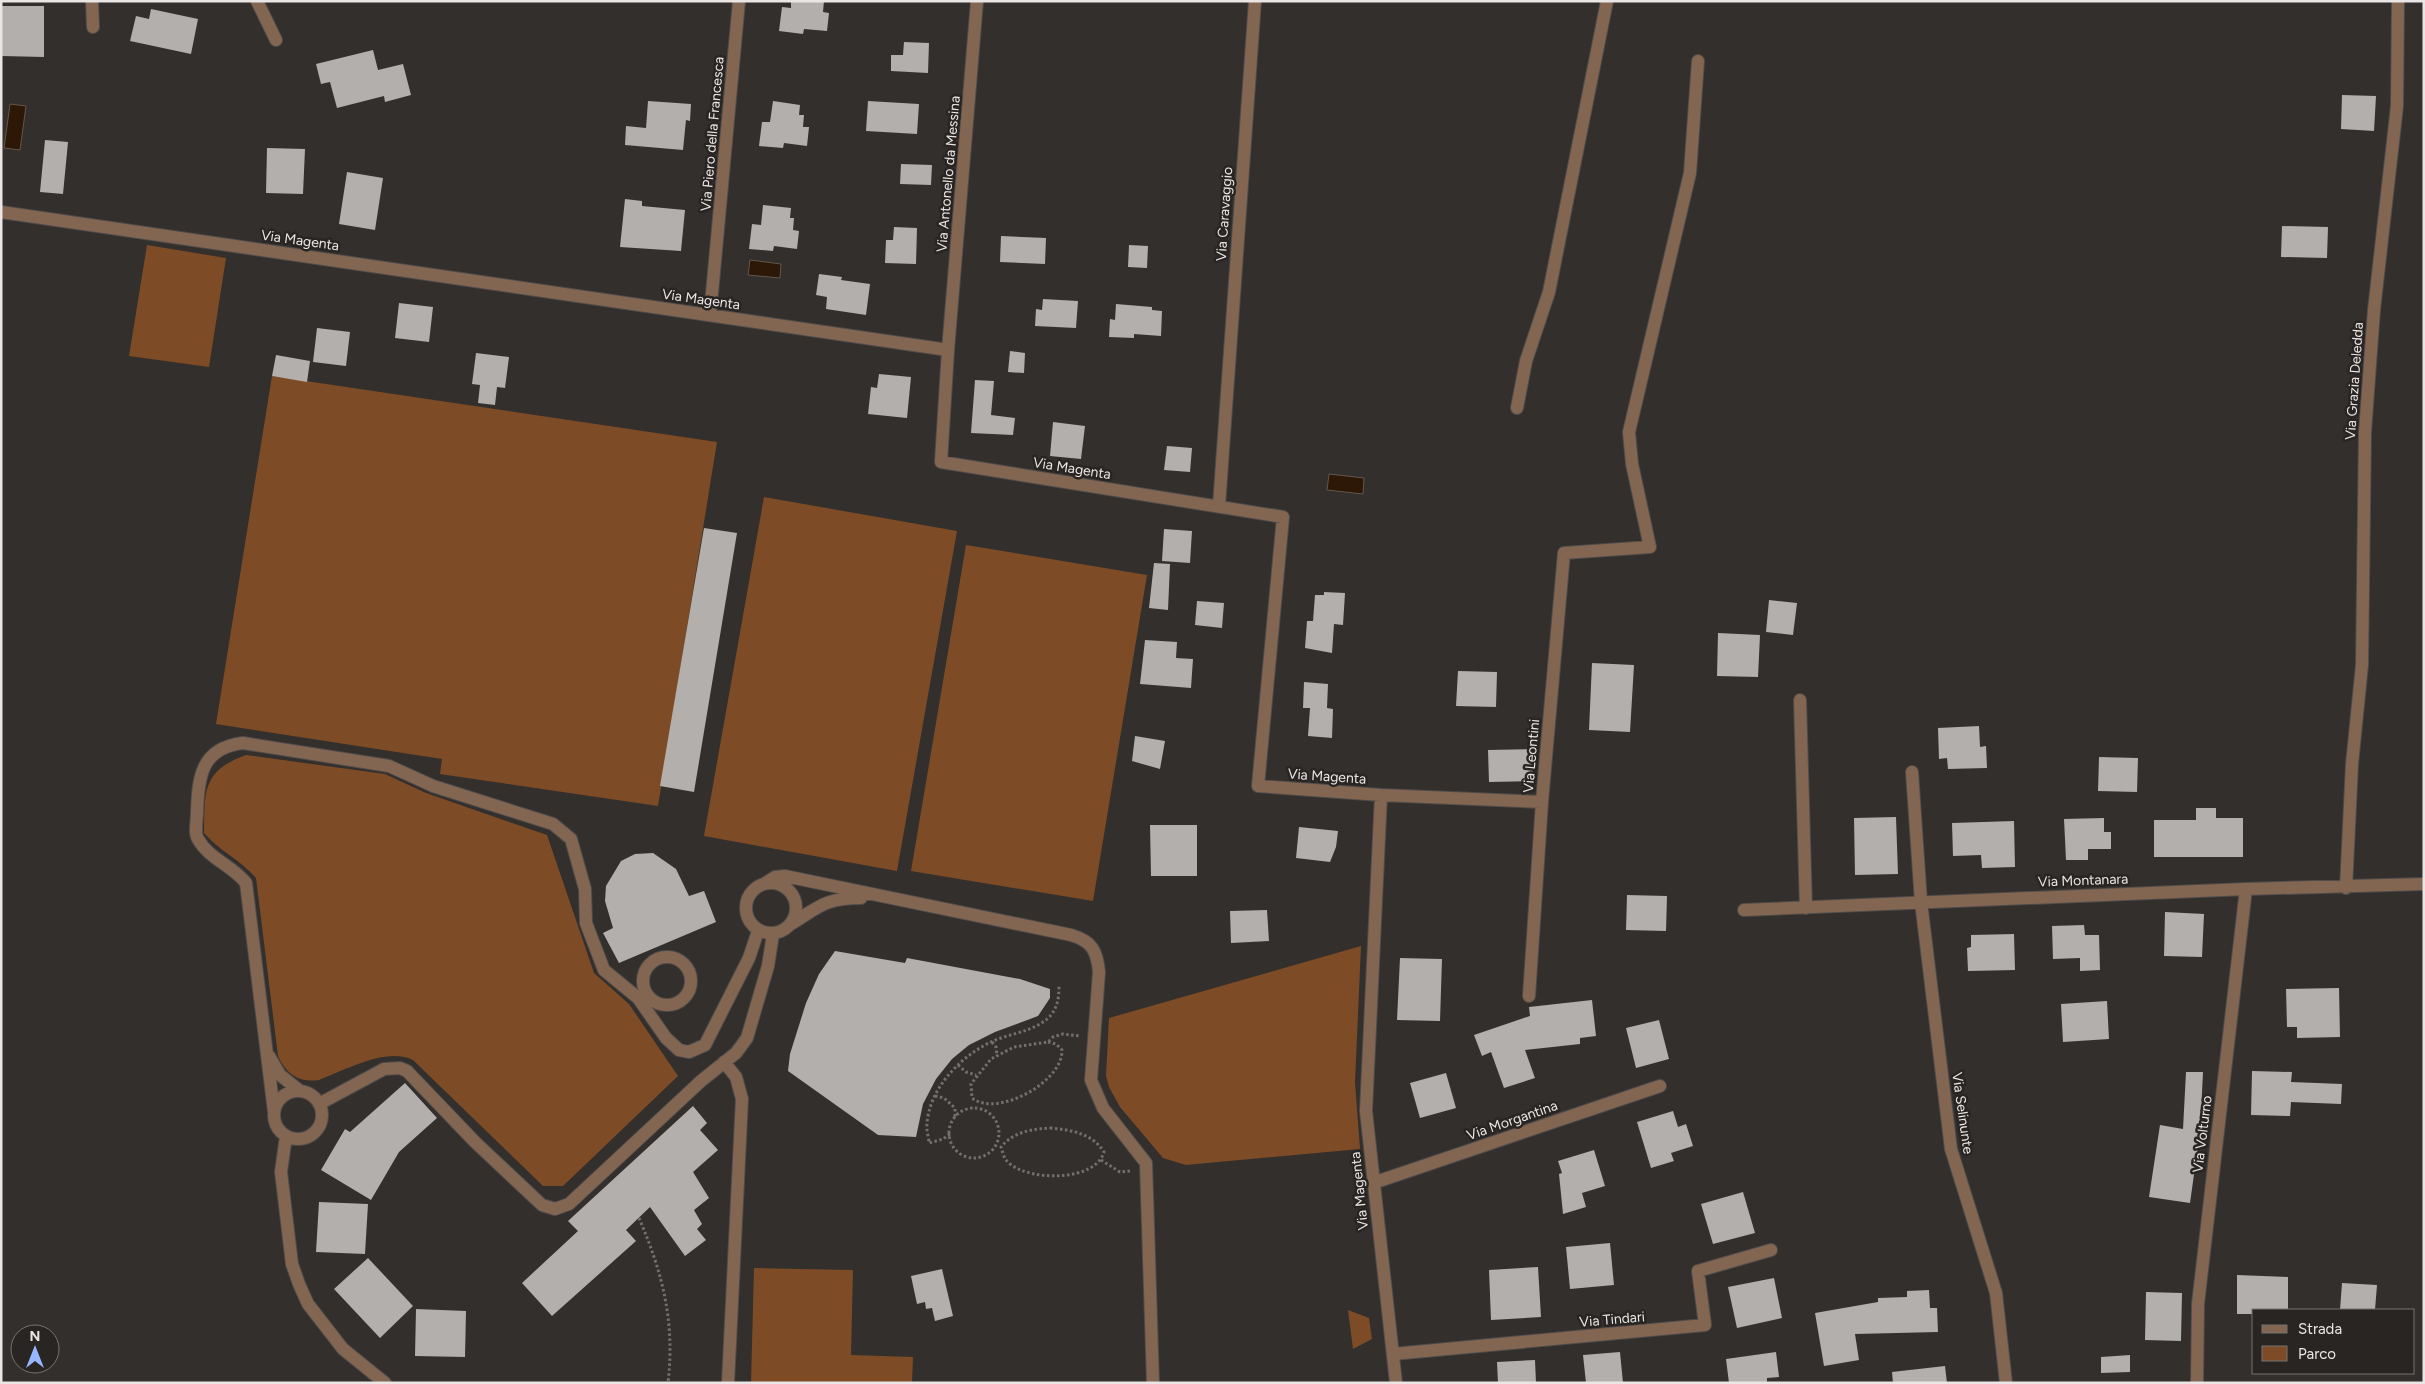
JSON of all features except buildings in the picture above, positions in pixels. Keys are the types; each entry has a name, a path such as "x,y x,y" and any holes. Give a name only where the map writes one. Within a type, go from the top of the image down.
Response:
{"street":[{"path":"92,1 93,27"},
{"path":"257,1 276,40"},
{"name":"Via Piero della Francesca","path":"710,315 739,1"},
{"name":"Via Antonello da Messina","path":"948,350 977,1"},
{"name":"Via Caravaggio","path":"1218,506 1255,1"},
{"path":"1517,408 1526,361 1549,292 1607,1"},
{"name":"Via Grazia Deledda","path":"2346,888 2352,764 2362,665 2365,432 2374,310 2397,106 2398,1"},
{"name":"Via Leontini","path":"1381,795 1542,802 1564,553 1650,547 1632,464 1628,432 1690,173 1698,61"},
{"name":"Via Magenta","path":"1,212 948,350 941,462 1283,517 1258,786 1381,795 1366,1111 1396,1383"},
{"path":"1800,700 1806,908"},
{"path":"265,1049 280,1075 300,1091 314,1096 320,1104 322,1117 316,1131 304,1138 295,1139 286,1136 276,1126 265,1049 246,884 240,876 203,846 196,837 198,790 201,773 211,758 226,745 243,743 389,766 433,786 553,824 570,839 585,889 586,923 604,970 642,996 666,1038 680,1050 689,1052 705,1045 749,958 758,931"},
{"name":"Via Selinunte","path":"1912,772 1921,902 1951,1150 1996,1293 2006,1383"},
{"path":"1529,996 1542,802"},
{"path":"886,898 832,900 815,907 782,931 773,934 758,931 748,920 746,906 752,892 775,877 785,876 1082,938 1093,946 1098,958 1099,972 1091,1080 1103,1108 1146,1163 1153,1383"},
{"path":"764,884 779,884 791,892 796,902 796,911 790,925"},
{"name":"Via Montanara","path":"1744,910 2246,889 2346,888 2424,884"},
{"name":"Via Volturno","path":"2197,1383 2198,1304 2246,889"},
{"path":"320,1104 384,1069 400,1068 408,1071 475,1142 542,1205 555,1209 569,1204 736,1052 747,1038 768,966 773,934"},
{"path":"724,1062 736,1078 742,1099 728,1383"},
{"name":"Via Morgantina","path":"1373,1183 1660,1086"},
{"path":"274,1112 282,1096 300,1091"},
{"path":"286,1136 281,1172 292,1264 298,1284 308,1304 343,1349 385,1383"},
{"name":"Via Tindari","path":"1393,1354 1705,1325 1698,1271 1771,1250"}],"path":[{"path":"950,1134 943,1139 930,1143 926,1125 935,1096 964,1058 992,1042 1043,1022 1053,1012 1059,1001 1059,985"},
{"path":"1048,1042 1053,1037 1063,1034 1093,1038"},
{"path":"992,1042 996,1047 997,1056"},
{"path":"1048,1042 1056,1044 1062,1050 1062,1060 1054,1073 1039,1087 1016,1098 999,1103 986,1104 972,1098 970,1090 976,1075 991,1059 1014,1047 1048,1042"},
{"path":"958,1065 966,1072 976,1075"},
{"path":"935,1096 950,1101 955,1108 955,1117 950,1134 953,1145 966,1156 983,1156 993,1150 997,1143 998,1126 988,1112 978,1108 969,1108 955,1117"},
{"path":"978,1108 980,1102"},
{"path":"997,1143 1002,1147 1003,1156 1009,1164 1024,1172 1052,1176 1082,1171 1093,1167 1101,1160 1104,1152 1098,1142 1066,1129 1031,1129 1007,1141 1002,1147"},
{"path":"1101,1160 1120,1172 1146,1170"},
{"path":"639,1218 654,1252 665,1287 671,1354 668,1383"}],"green space":[{"path":"147,245 226,258 209,367 129,356"},
{"path":"272,376 717,442 658,806 440,774 442,759 216,724"},
{"path":"764,497 957,531 897,871 704,836"},
{"path":"966,545 1147,575 1093,901 911,871"},
{"path":"246,755 385,774 426,793 547,835 594,973 629,1004 678,1076 563,1186 543,1186 413,1060 391,1056 379,1058 312,1081 294,1076 285,1068 278,1056 256,878 204,833 208,785 221,768 231,761"},
{"path":"1361,946 1355,1082 1360,1149 1186,1165 1163,1158 1120,1107 1109,1087 1106,1076 1109,1018"},
{"path":"754,1268 853,1270 851,1355 913,1357 912,1383 751,1383"},
{"path":"1348,1310 1369,1318 1372,1339 1353,1349"}],"shaded area":[{"path":"10,104 26,106 20,150 4,148"},
{"path":"750,260 781,264 780,278 748,275"},
{"path":"1329,474 1364,478 1363,494 1327,490"}]}
